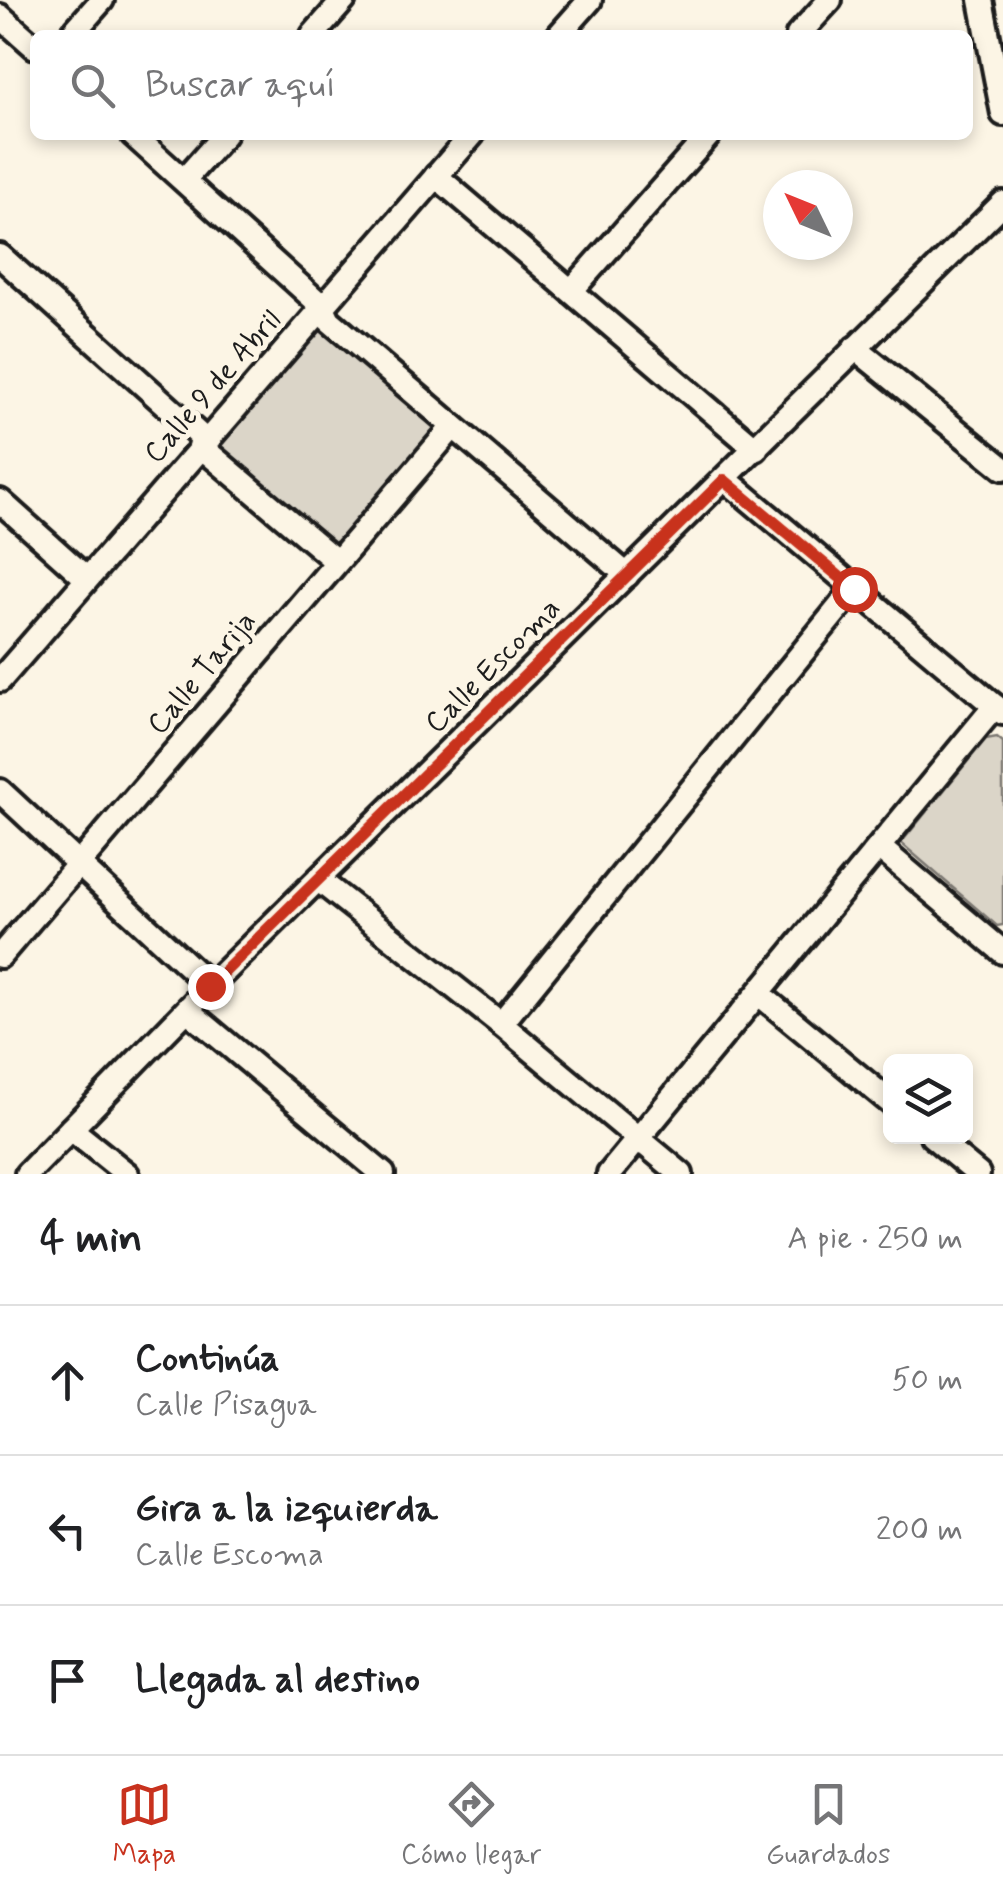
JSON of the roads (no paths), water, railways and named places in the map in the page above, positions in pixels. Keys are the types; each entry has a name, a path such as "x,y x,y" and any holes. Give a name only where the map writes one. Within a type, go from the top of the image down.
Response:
{"street":[{"path":"75,30 102,0"},
{"path":"317,30 344,0"},
{"path":"564,30 590,0"},
{"path":"803,30 830,0"},
{"path":"980,0 1003,114"},
{"path":"0,16 30,43"},
{"path":"139,140 323,306 329,320 626,575"},
{"path":"184,180 220,140"},
{"name":"Calle 9 de Abril","path":"0,680 468,140"},
{"path":"572,290 706,140"},
{"path":"436,176 756,449"},
{"name":"Calle Escoma","path":"27,1174 210,986 1003,202"},
{"path":"0,256 336,561"},
{"path":"855,348 1003,468"},
{"name":"Calle Tarija","path":"0,956 452,428"},
{"path":"609,1174 999,710 724,480"},
{"path":"0,502 86,578"},
{"path":"501,1024 854,589"},
{"path":"0,791 210,986"},
{"path":"880,848 1003,952"},
{"path":"320,880 681,1174"},
{"path":"759,994 883,1096"},
{"path":"187,1010 384,1174"},
{"path":"72,1129 126,1174"},
{"path":"942,1144 978,1174"}]}
